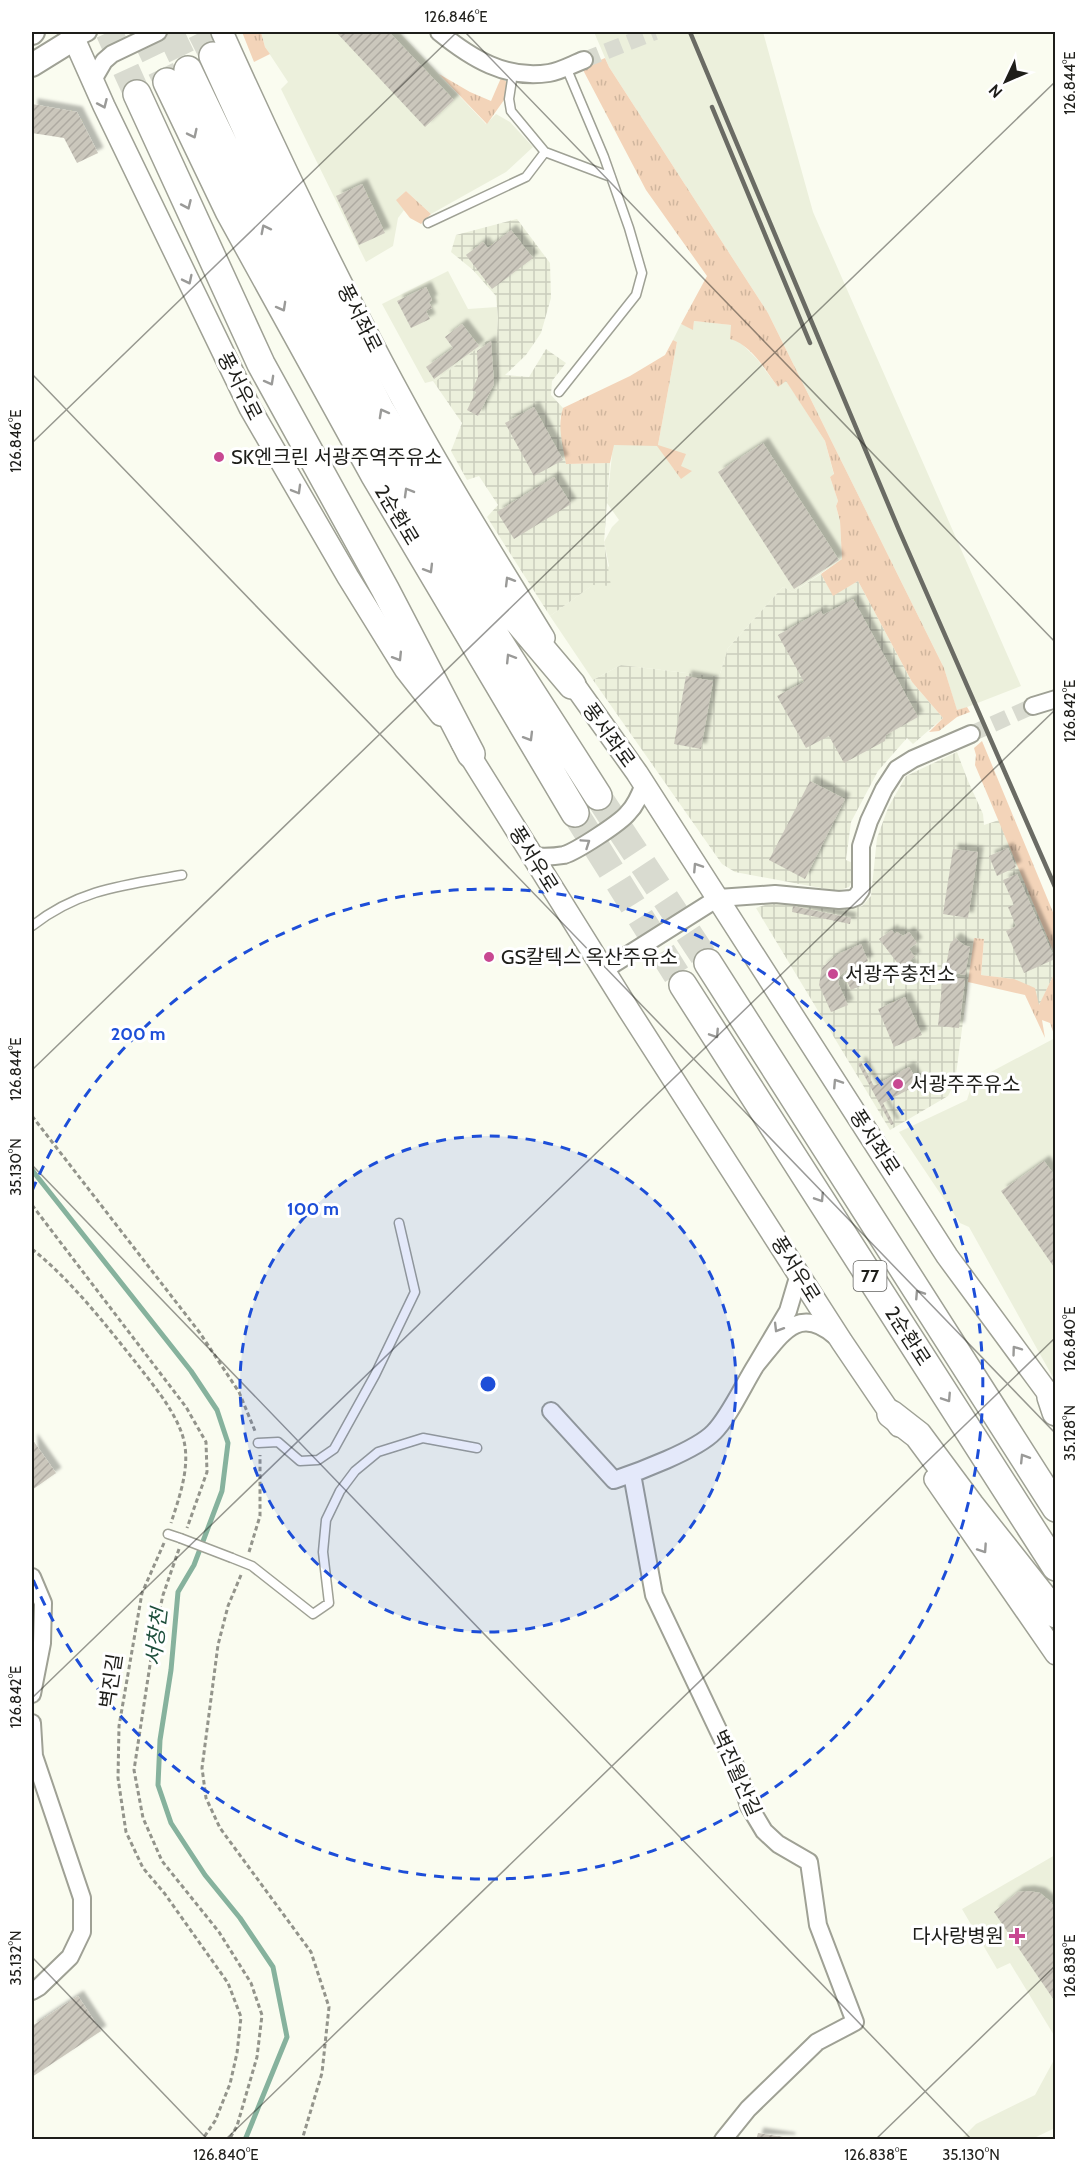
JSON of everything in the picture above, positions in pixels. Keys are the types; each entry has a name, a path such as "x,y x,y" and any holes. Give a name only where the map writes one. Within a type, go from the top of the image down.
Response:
{"highway":[{"path":"217,44 316,281 380,409 466,550 506,607 572,685"},
{"name":"2순환로","path":"575,813 374,474 229,211 178,76 265,228 372,431 455,572 598,796"},
{"path":"137,94 261,364 385,589 471,754"},
{"name":"2순환로","path":"708,963 1056,1508"},
{"name":"2순환로","path":"683,985 1056,1567"},
{"path":"891,1414 918,1435 970,1506 1056,1614"}],"main road":[{"path":"32,65 78,34"}],"street":[{"path":"93,80 104,61 112,54 158,32"},
{"path":"439,32 470,56 513,73 549,73 584,60"},
{"name":"풍서우로","path":"78,34 93,80 250,408 348,577 405,669 471,754 531,856 842,1342 1056,1654"},
{"name":"풍서좌로","path":"572,685 644,784 947,1256 1054,1404"},
{"path":"1033,706 1056,699"},
{"path":"604,970 718,898 775,894 839,900 856,897 861,890 861,846 884,789 897,770 913,759 971,734"},
{"path":"531,856 564,855 576,850 626,816 636,803 644,784"},
{"path":"551,1410 614,1479 632,1474 674,1455 713,1433 788,1311 799,1274"},
{"path":"756,1365 783,1334 803,1322 822,1325 842,1342"},
{"name":"벽진월산길","path":"632,1474 654,1595 739,1774 749,1806 765,1831 778,1844 809,1862 818,1925 855,2022 817,2042 748,2109 723,2139"},
{"path":"32,1577 44,1603 42,1643 32,1694"},
{"path":"32,1723 34,1756 82,1898 82,1932 70,1957 32,1991"}],"lane":[{"path":"559,392 636,295 642,273 611,177 566,67"},
{"path":"513,73 509,99 511,111 545,152 611,177"},
{"path":"428,224 526,177 545,152"},
{"path":"32,926 54,910 103,889 182,875"},
{"path":"258,1443 278,1442 300,1461 318,1460 334,1449 375,1375 415,1292 399,1223"},
{"path":"168,1534 252,1566 313,1614 328,1603 323,1552 326,1520 340,1491 355,1471 378,1452 423,1438 477,1448"}],"path":[{"path":"32,1116 200,1333 239,1392 254,1424 261,1463 260,1516 228,1606 218,1645 202,1768 206,1798 220,1828 311,1952 329,2007 322,2073 302,2139"},
{"path":"32,1206 186,1407 206,1442 207,1472 187,1528"},
{"name":"벽진길","path":"32,1249 77,1293 123,1346 163,1397 182,1434 186,1465 179,1498 168,1534 142,1593 119,1726 118,1778 126,1832 143,1868 165,1894 228,1983 241,2017 237,2053 230,2084 215,2121 202,2139"},
{"path":"181,1539 163,1594 155,1632 134,1770 143,1818 162,1861 219,1932 251,1983 262,2015 257,2057 237,2126 229,2139"}],"shaded area":[{"path":"261,32 399,32 486,124 496,114 510,122 533,147 506,172 431,214 406,191 397,200 404,210 398,218 393,246 366,262 281,89 288,82 265,47"},
{"path":"594,32 763,32 813,212 1021,686 957,711 944,668 768,313 609,67"},
{"path":"517,219 550,263 551,298 541,333 526,355 505,375 529,377 546,349 566,363 552,381 551,395 563,408 560,418 566,464 610,463 604,542 611,586 593,585 550,616 487,517 498,505 479,476 467,480 451,451 462,423 433,381 497,333 496,296 473,270 451,252 456,235"},
{"path":"448,271 468,309 497,307 497,334 437,380 425,383 382,304"},
{"path":"694,321 732,325 740,342 757,359 778,387 786,380 825,441 834,475 830,477 838,501 836,506 840,521 842,559 793,592 783,587 728,648 719,677 621,665 593,680 550,616 590,587 609,566 604,542 612,527 619,520 607,503 613,445 658,445 677,342 673,340 681,324 693,329"},
{"path":"821,574 833,595 858,581 912,682 943,718 913,744 907,738 878,771 851,822 846,860 855,864 855,876 849,887 837,891 735,872 722,864 593,680 621,665 719,677 728,648 783,587 793,592"},
{"path":"957,752 983,814 984,825 999,820 1055,955 1055,972 1039,1006 1014,979 981,975 984,939 974,938 955,1082 948,1096 890,1130 756,908 771,903 845,909 862,906 871,896 877,838 888,808 906,776"},
{"path":"1055,1038 1055,1381 969,1227 960,1223 899,1132 967,1100 972,1084 985,1080 989,1073"},
{"name":"다사랑병원","path":"1055,1855 1055,2037 1010,1963 997,1969 962,1909"},
{"path":"1055,2058 1055,2128 1032,2139 961,2139 976,2124 1035,2095"}],"green space":[{"path":"242,32 261,32 265,47 270,54 254,62"},
{"path":"605,58 768,313 944,668 957,710 967,707 970,712 957,717 939,731 929,732 943,718 912,682 858,581 833,596 821,574 842,559 840,521 836,506 838,501 830,477 834,474 825,441 786,381 778,387 751,352 730,339 731,325 694,321 693,330 681,324 707,276 646,190 582,68"},
{"path":"439,74 491,101 501,78 507,82 504,100 487,124"},
{"path":"406,191 431,214 421,224 410,218 396,200"},
{"path":"673,340 677,342 658,445 686,454 681,466 692,471 681,479 657,446 614,445 610,463 566,464 561,429 563,408 630,376 665,355"},
{"path":"982,741 1055,917 1055,955 975,765 974,748"},
{"path":"974,938 984,939 981,975 1014,979 1035,988 1039,1005 1055,972 1055,1037 1050,1023 1042,1020 1045,1038 1025,995 968,982"}],"building":[{"path":"336,32 389,32 454,100 425,127"},
{"path":"32,104 77,112 98,153 77,163 64,138 32,133"},
{"path":"362,184 385,233 359,245 336,196"},
{"path":"511,230 533,258 492,289 466,255 483,242 488,248"},
{"path":"426,287 432,300 429,302 432,308 426,311 430,319 411,328 397,301"},
{"path":"462,324 479,346 434,379 426,367 453,348 445,337"},
{"path":"491,341 494,384 478,416 467,410 476,392 472,390 478,377 477,351"},
{"path":"534,407 563,460 534,476 505,423"},
{"path":"763,443 839,560 794,589 718,472"},
{"path":"554,477 571,504 514,539 497,512"},
{"path":"853,599 918,717 886,735 885,741 844,763 829,736 806,748 777,696 804,682 778,635 821,611 823,615"},
{"path":"686,676 713,681 701,749 674,744"},
{"path":"810,781 845,799 805,879 769,860"},
{"path":"1008,848 1016,867 997,876 989,856"},
{"path":"953,849 978,852 968,918 943,914"},
{"path":"1017,874 1055,959 1024,973 1006,931 1016,926 1008,907 1014,905 1003,880"},
{"path":"793,906 851,918 850,924 792,912"},
{"path":"892,930 895,934 897,932 903,936 909,932 917,943 909,949 915,957 908,962 913,968 905,973 879,939"},
{"path":"955,938 970,947 965,975 945,971 950,944"},
{"path":"861,944 868,961 845,971 840,976 838,983 848,1005 831,1012 819,985 822,968 836,955"},
{"path":"871,968 876,979 851,990 846,979"},
{"path":"943,976 965,979 959,1028 938,1026"},
{"path":"905,997 922,1035 894,1047 878,1009"},
{"path":"861,1062 874,1086 909,1067 919,1084 883,1103 894,1124 891,1125 858,1064"},
{"path":"1044,1161 1056,1177 1056,1270 1001,1191"},
{"path":"32,1439 56,1473 32,1490"},
{"name":"다사랑병원","path":"1018,1892 1040,1893 1051,1902 1056,1911 1056,1929 1052,1937 1056,1943 1056,2003 994,1912"},
{"path":"78,1996 101,2031 32,2077 32,2026"},
{"path":"758,2133 790,2138 790,2140 756,2140"}],"waterway":[{"name":"서창천","path":"32,1170 191,1371 217,1410 228,1443 222,1491 194,1565 178,1592 171,1670 160,1740 158,1785 171,1823 205,1875 240,1918 273,1967 287,2037 245,2140"}],"tunnel":[{"path":"109,32 137,94"},
{"path":"143,32 167,82"},
{"path":"170,32 188,70"},
{"path":"201,32 213,56"},
{"path":"584,60 655,32"},
{"path":"971,734 1033,706"},
{"path":"598,796 708,963"},
{"path":"575,813 683,985"}],"railway":[{"path":"690,32 899,530 1056,889"},
{"path":"712,107 810,343"}],"place":[{"name":"SK엔크린 서광주역주유소","path":"219,457"},
{"name":"GS칼텍스 옥산주유소","path":"489,957"},
{"name":"서광주충전소","path":"833,974"},
{"name":"서광주주유소","path":"898,1084"},
{"name":"다사랑병원","path":"1017,1936"}]}
